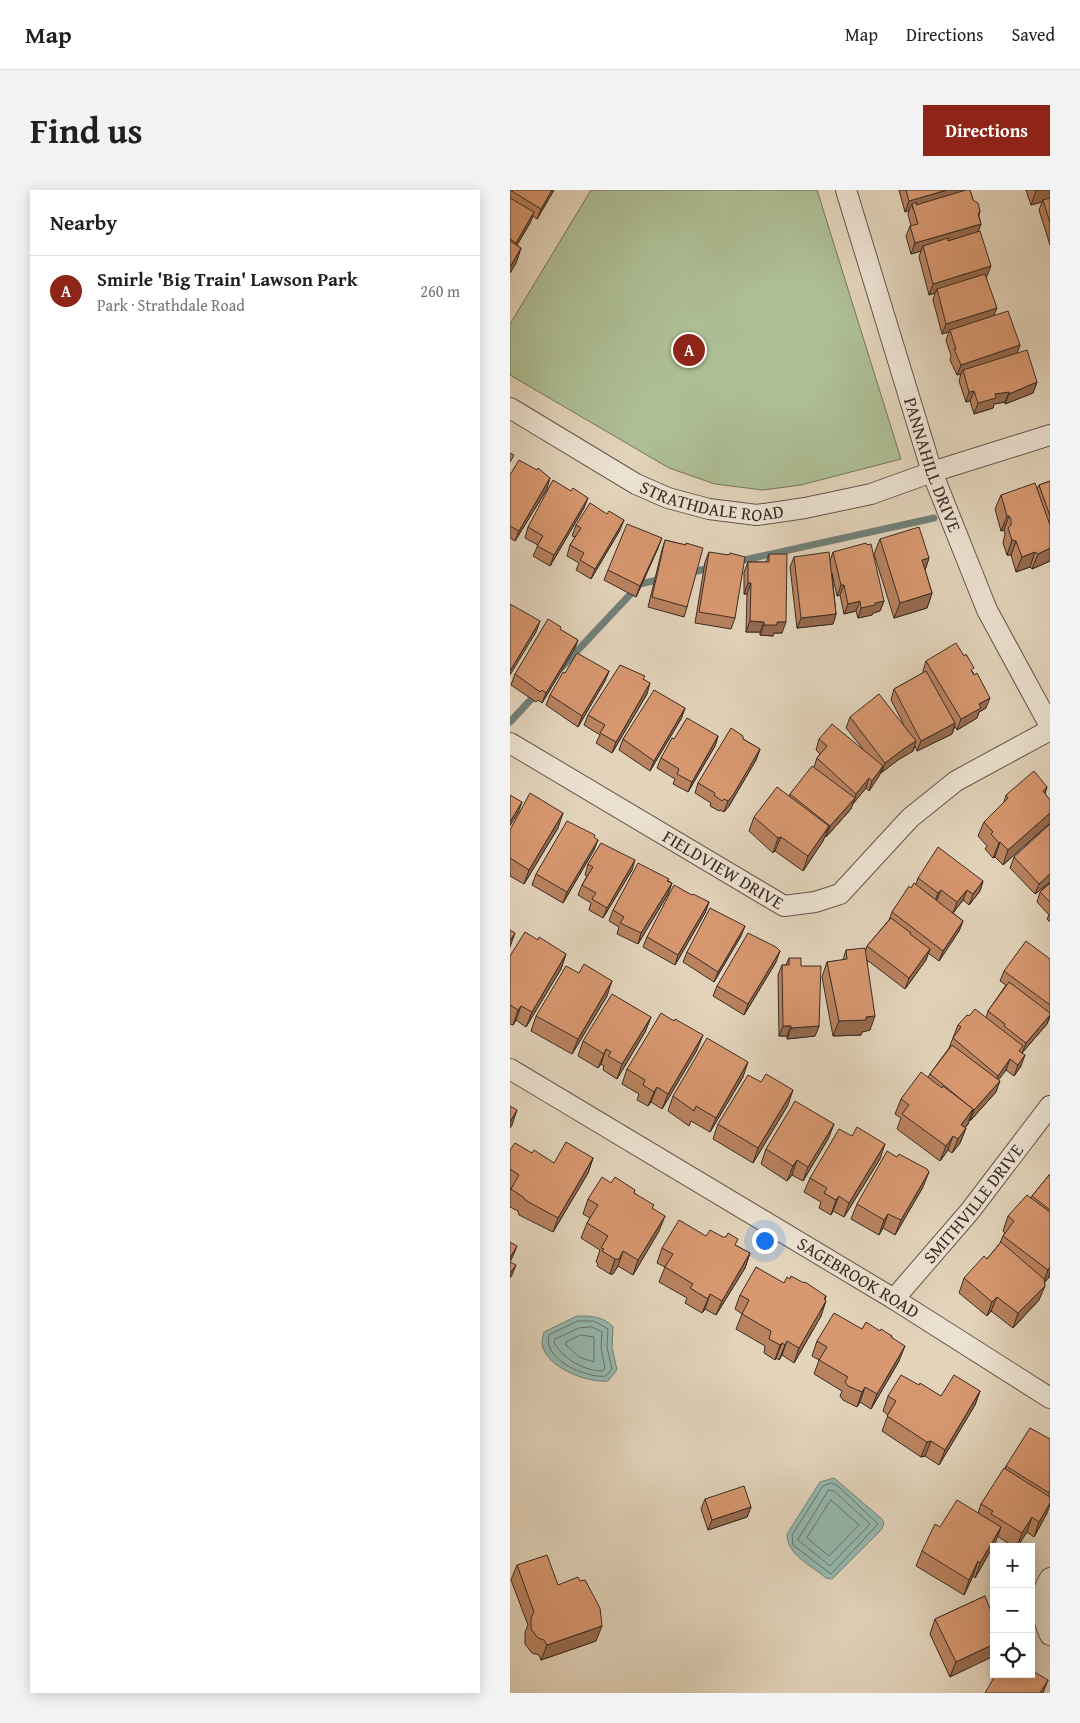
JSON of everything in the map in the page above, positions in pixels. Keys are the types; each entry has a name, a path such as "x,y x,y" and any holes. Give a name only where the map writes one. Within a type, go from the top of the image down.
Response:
{"street":[{"name":"PANNAHILL DRIVE","path":"846,190 932,472 987,610 1050,728"},
{"name":"STRATHDALE ROAD","path":"510,408 636,484 668,498 709,509 757,515 805,508 871,494 932,472 1050,436"},
{"name":"FIELDVIEW DRIVE","path":"510,742 784,906 815,902 840,894 910,818 956,781 1050,728"},
{"name":"SAGEBROOK ROAD","path":"510,1069 894,1300 1050,1398"},
{"name":"SMITHVILLE DRIVE","path":"894,1300 970,1211 1050,1106"},
{"path":"1050,1578 1046,1584 1042,1603 1044,1623 1050,1635"}],"green space":[{"path":"591,190 817,190 901,459 801,485 763,490 715,484 669,468 510,375 510,324"}],"water":[{"path":"577,1316 601,1319 613,1327 612,1347 617,1370 608,1381 590,1379 569,1372 559,1367 545,1353 542,1344 544,1332"},
{"path":"834,1478 882,1519 884,1523 882,1529 832,1579 826,1578 795,1554 788,1541 787,1534 820,1482"}],"building":[{"path":"510,190 552,190 541,209"},
{"path":"906,190 947,190 909,201"},
{"path":"970,190 973,200 978,203 980,211 978,214 981,224 915,243 910,226 918,224 912,204 916,202 916,205"},
{"path":"510,198 534,212 516,243 510,239"},
{"path":"1050,198 1050,223 1043,200"},
{"path":"980,231 991,266 933,284 923,246 948,238 948,241"},
{"path":"510,241 521,248 510,267"},
{"path":"985,274 997,308 946,324 937,289"},
{"path":"1008,311 1020,345 961,365 954,349 956,349 950,330"},
{"path":"1027,350 1037,382 1009,394 1009,392 995,394 996,398 978,403 974,391 969,392 963,370"},
{"path":"510,453 514,455 510,462"},
{"path":"519,460 537,470 538,468 550,478 519,531 510,526 510,475"},
{"path":"553,480 571,491 573,488 588,498 554,555 537,546 543,536 528,527"},
{"path":"1050,481 1050,516 1039,485"},
{"path":"1035,483 1050,525 1050,548 1038,554 1035,552 1022,557 1016,541 1012,540 1008,528 1011,525 1011,519 1007,516 1001,495"},
{"path":"590,503 607,514 609,511 624,520 595,569 580,560 584,553 570,545 581,528 576,525"},
{"path":"627,524 662,538 640,586 608,570"},
{"path":"919,527 929,558 922,560 932,593 900,603 880,539"},
{"path":"665,540 703,548 687,607 652,597"},
{"path":"866,543 867,545 871,544 884,601 861,608 860,601 848,604 833,552"},
{"path":"709,552 729,555 730,553 745,557 735,618 699,612"},
{"path":"829,552 836,614 801,618 794,557"},
{"path":"769,554 787,554 786,622 777,622 777,625 764,625 764,622 750,621 751,583 748,583 748,562 769,562"},
{"path":"510,604 540,621 510,671"},
{"path":"548,619 578,640 546,693 542,690 540,692 515,674"},
{"path":"956,643 964,656 966,654 974,668 971,670 974,675 977,673 990,698 979,704 981,708 961,719 926,661"},
{"path":"577,653 609,671 582,716 550,695 563,672 565,673"},
{"path":"620,665 645,676 643,679 650,683 616,742 600,733 605,725 588,715"},
{"path":"926,671 955,723 921,741 894,689"},
{"path":"654,690 685,708 654,761 623,739"},
{"path":"879,694 916,741 885,763 850,717"},
{"path":"687,718 718,736 692,782 677,774 679,769 661,758 672,738 674,739"},
{"path":"832,724 883,766 872,781 869,778 856,794 817,758 827,746 819,739"},
{"path":"731,728 743,736 743,739 760,749 733,795 728,801 724,799 722,801 714,795 715,793 698,783"},
{"path":"812,766 855,798 830,826 790,794"},
{"path":"1034,771 1047,787 1043,791 1050,800 1050,813 1008,850 991,834 993,832 984,822 1008,798 1006,795"},
{"path":"777,787 829,826 808,856 781,837 778,838 754,817"},
{"path":"530,793 563,813 529,870 510,858 510,830"},
{"path":"510,795 522,802 510,822"},
{"path":"567,821 595,835 594,837 598,840 567,892 536,874"},
{"path":"1050,824 1050,874 1039,884 1014,857"},
{"path":"601,843 635,860 607,908 592,899 596,893 582,885 593,867 588,864"},
{"path":"938,847 983,881 973,894 967,890 957,902 941,890 938,893 918,878"},
{"path":"638,863 669,879 667,881 672,883 641,933 620,923 624,917 613,910"},
{"path":"914,883 963,921 943,951 892,912 909,886 911,888"},
{"path":"1050,883 1050,902 1040,892"},
{"path":"674,885 709,902 678,955 647,937"},
{"path":"710,908 745,926 718,972 687,952"},
{"path":"891,918 930,949 909,978 867,946"},
{"path":"510,930 515,933 510,941"},
{"path":"525,932 538,940 539,937 566,954 532,1012 521,1006 518,1010 510,1005 510,956"},
{"path":"748,933 776,947 780,951 748,1004 717,986"},
{"path":"1026,941 1050,959 1050,1005 1004,971"},
{"path":"865,948 875,1016 866,1017 866,1020 839,1021 827,962 847,959 846,950"},
{"path":"789,958 801,958 801,966 821,966 819,1026 791,1028 791,1026 783,1026 782,965 789,965"},
{"path":"584,964 612,981 578,1039 536,1016 566,966 579,973"},
{"path":"1009,982 1050,1013 1026,1043 988,1011"},
{"path":"612,994 651,1017 622,1064 608,1056 611,1052 606,1049 604,1054 583,1041"},
{"path":"975,1009 1023,1046 1019,1051 1025,1055 1018,1065 1010,1059 998,1076 953,1038 961,1027 958,1025"},
{"path":"661,1013 703,1035 668,1094 657,1087 654,1092 643,1085 645,1080 627,1069"},
{"path":"707,1038 748,1062 716,1118 696,1106 694,1111 673,1096"},
{"path":"952,1045 1000,1081 974,1110 930,1074"},
{"path":"921,1072 973,1109 961,1125 966,1128 958,1139 953,1136 946,1146 902,1114 909,1105 901,1099"},
{"path":"766,1074 793,1090 758,1148 718,1124 748,1075 761,1082"},
{"path":"795,1101 834,1124 808,1167 797,1160 793,1166 766,1149"},
{"path":"510,1106 517,1110 510,1122"},
{"path":"857,1127 885,1144 849,1203 839,1196 836,1200 824,1193 827,1188 810,1178 839,1129 852,1136"},
{"path":"566,1142 593,1158 558,1218 525,1200 511,1189 519,1175 510,1169 510,1150 515,1143 532,1153 534,1150 554,1163"},
{"path":"887,1151 897,1157 899,1154 927,1169 929,1172 901,1220 888,1214 884,1220 857,1204"},
{"path":"1050,1174 1050,1210 1032,1196"},
{"path":"602,1177 611,1183 615,1177 635,1190 634,1193 654,1205 652,1208 665,1216 638,1260 623,1251 619,1259 615,1259 602,1251 604,1249 601,1248 608,1236 587,1223 598,1205 588,1199"},
{"path":"1027,1195 1050,1212 1050,1267 1048,1270 1003,1236 1014,1221 1008,1216"},
{"path":"679,1220 706,1236 710,1230 723,1237 726,1237 728,1233 738,1239 735,1245 750,1253 722,1301 710,1294 708,1299 690,1288 693,1284 665,1267 673,1254 662,1248"},
{"path":"510,1242 517,1246 510,1258"},
{"path":"1001,1242 1044,1279 1045,1286 1018,1313 997,1297 992,1302 964,1278 984,1256 987,1259"},
{"path":"510,1262 516,1265 511,1272 510,1272"},
{"path":"756,1267 784,1283 787,1277 790,1279 791,1276 805,1282 826,1296 824,1299 826,1301 799,1348 787,1341 785,1345 782,1343 780,1345 769,1339 771,1331 742,1314 749,1300 740,1295"},
{"path":"834,1313 862,1329 866,1322 880,1331 881,1329 905,1346 877,1394 865,1387 862,1392 848,1386 845,1382 848,1377 819,1360 827,1347 817,1341"},
{"path":"901,1375 919,1385 920,1383 941,1396 954,1375 980,1391 945,1450 931,1441 927,1442 887,1416 896,1401 888,1396"},
{"path":"1030,1428 1050,1439 1049,1493 1006,1466"},
{"path":"1004,1468 1050,1497 1050,1503 1039,1522 1032,1517 1022,1533 991,1514 993,1511 981,1504"},
{"path":"744,1486 751,1507 712,1520 705,1499"},
{"path":"957,1500 1001,1527 980,1563 978,1561 969,1580 922,1551 935,1524 940,1527"},
{"path":"547,1555 558,1585 578,1577 580,1581 585,1580 600,1608 602,1626 547,1645 531,1629 531,1618 534,1612 517,1565"},
{"path":"985,1596 990,1609 990,1646 956,1662 935,1619"},
{"path":"1035,1672 1048,1680 1040,1693 985,1693 994,1678 1035,1678"}],"waterway":[{"path":"735,562 934,518"},
{"path":"689,573 713,567"},
{"path":"562,667 640,584 662,579"},
{"path":"510,722 537,693"}],"place":[{"name":"Smirle 'Big Train' Lawson Park","path":"689,350"}]}
